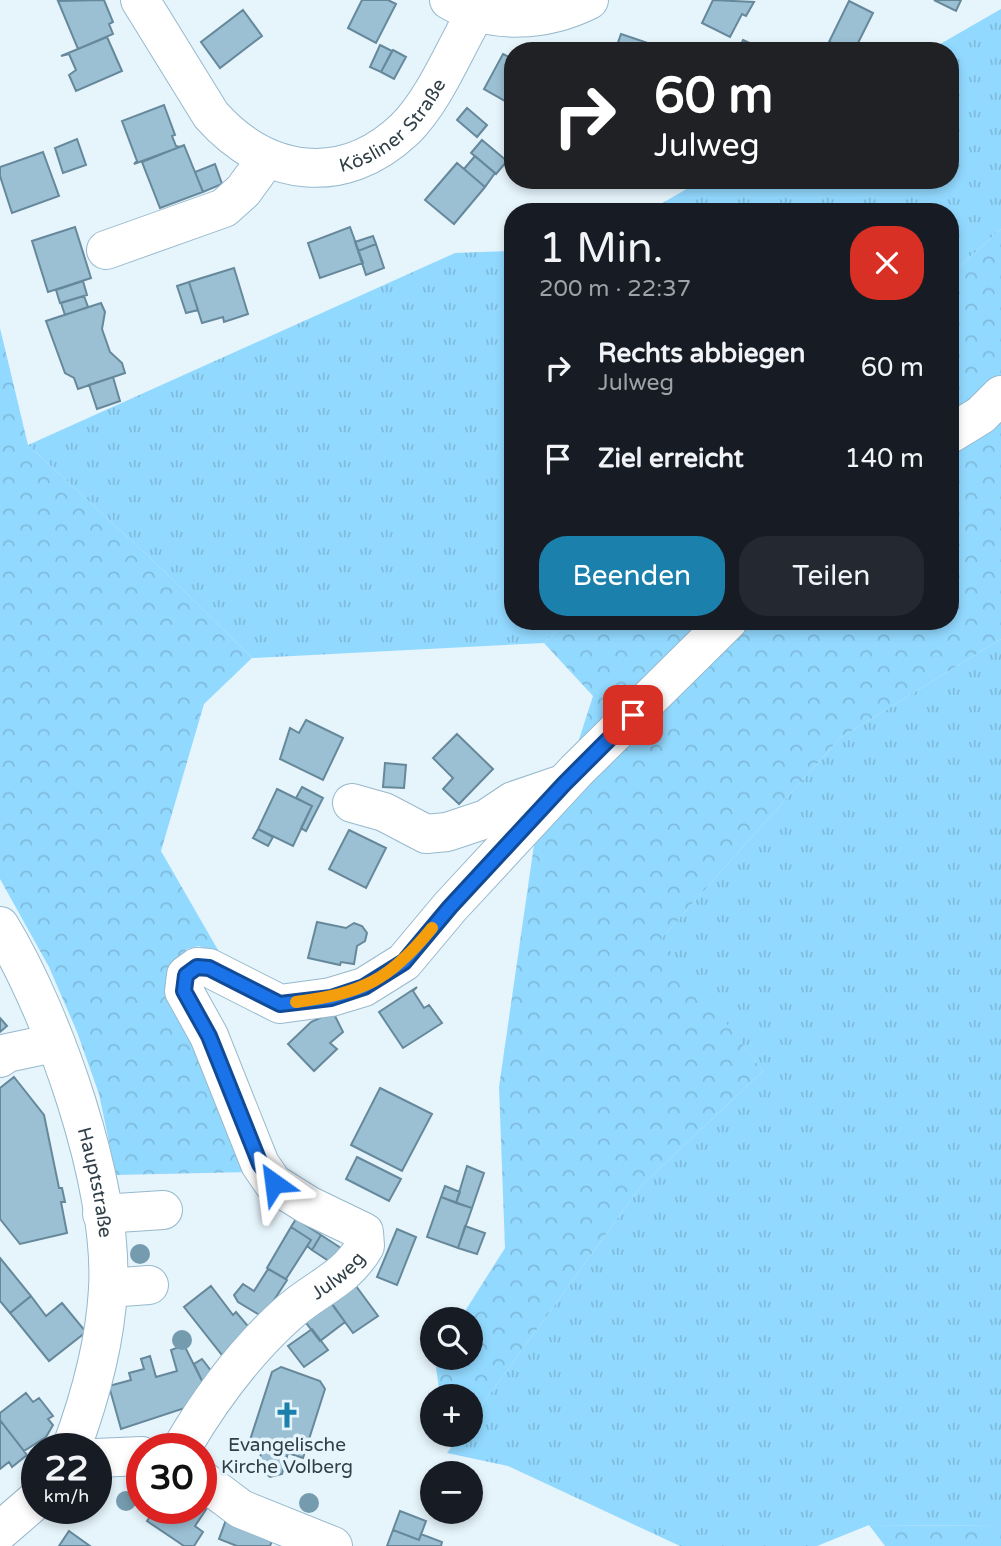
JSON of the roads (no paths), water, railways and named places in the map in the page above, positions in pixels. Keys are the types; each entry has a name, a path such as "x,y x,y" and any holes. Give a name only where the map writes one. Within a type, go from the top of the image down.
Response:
{"street":[{"name":"Kösliner Straße","path":"140,0 211,115 239,143 267,158 307,169 370,156 406,128 420,110 462,7"},
{"path":"462,7 495,18 544,16 569,10 589,0"},
{"path":"106,250 224,208 243,191 267,158"},
{"path":"959,428 981,415 1001,395"},
{"name":"Julweg","path":"191,1433 230,1373 286,1314 314,1292 348,1272 365,1246 364,1232 308,1205 274,1183 260,1164 209,1036 184,991 186,975 197,967 209,968 280,1004 331,998 364,987 404,962 450,907 564,784 719,630"},
{"name":"Julweg","path":"352,803 384,812 426,834 447,832 486,819 513,801 564,784"},
{"name":"Hauptstraße","path":"0,926 31,984 76,1101 102,1214 108,1288 95,1375 76,1433"},
{"path":"0,1058 7,1053 54,1043"},
{"path":"102,1214 163,1210"},
{"path":"108,1288 149,1285"},
{"path":"217,1491 241,1509 333,1546"},
{"path":"0,1531 21,1513"}],"place":[{"name":"Evangelische Kirche Volberg","path":"287,1415"}]}
